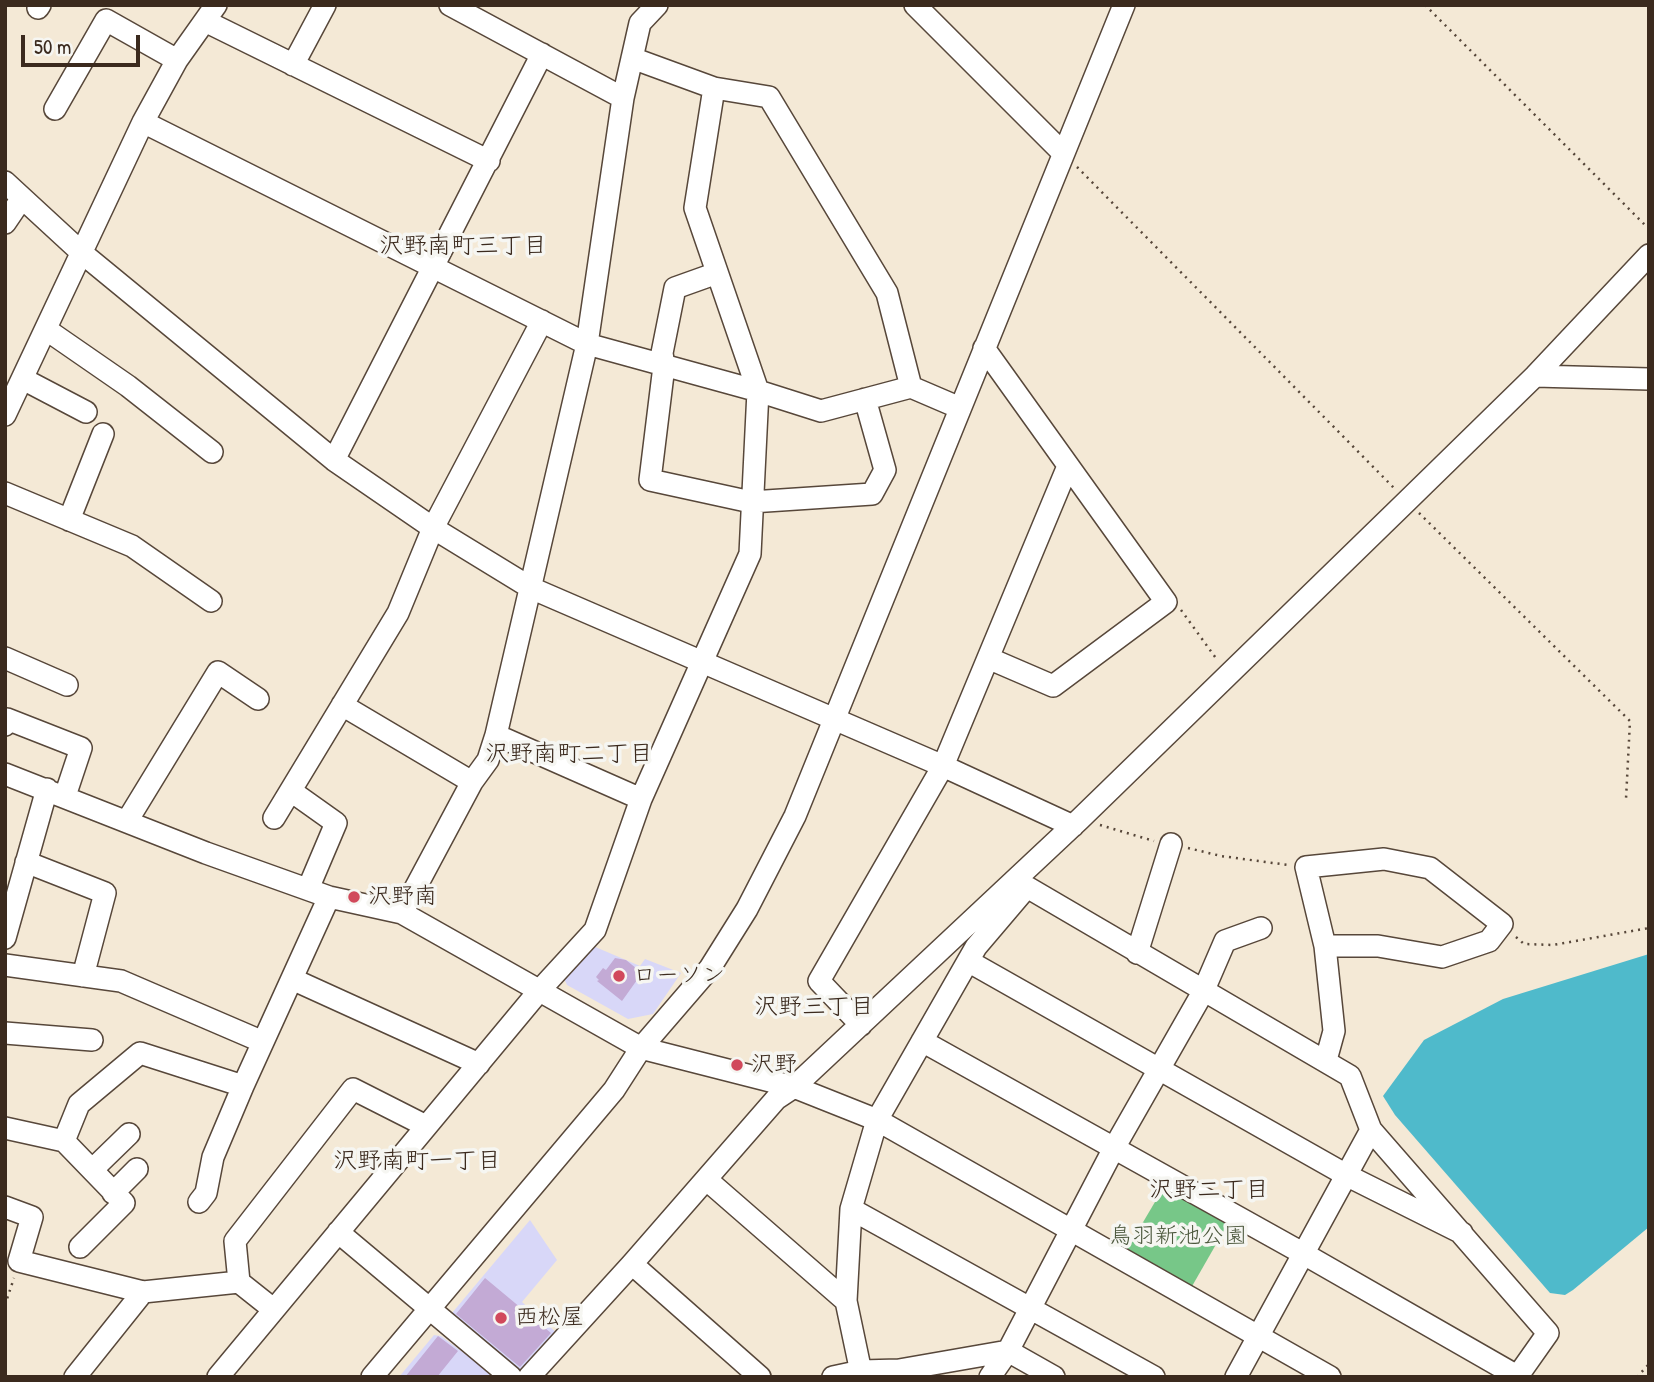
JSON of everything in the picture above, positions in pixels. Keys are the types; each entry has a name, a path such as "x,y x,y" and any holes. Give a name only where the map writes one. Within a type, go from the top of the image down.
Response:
{"street":[{"path":"293,65 325,5"},
{"path":"450,5 623,98"},
{"path":"402,913 472,782 488,760 496,735 587,344 623,98 640,23 657,5"},
{"path":"915,5 1063,153"},
{"path":"372,1377 614,1090 642,1048 710,968 747,909 795,817 1124,5"},
{"path":"8,403 47,330 143,122 177,60 210,13 293,65 489,160"},
{"path":"55,109 106,20 177,60"},
{"path":"334,460 542,54"},
{"path":"632,58 714,88 769,96 887,293 911,387"},
{"path":"218,1377 539,991 595,930 641,799 750,554 758,391 695,208 714,88"},
{"path":"143,122 587,344 821,411 911,387 960,408"},
{"path":"5,182 82,253 334,460 433,528 531,588 1076,822"},
{"path":"5,223 22,198"},
{"path":"529,1377 776,1099 794,1087 1021,883 1076,822 1535,376 1649,255"},
{"path":"717,273 675,288 662,353 664,366 650,480 751,502 872,494 885,470 865,399"},
{"path":"274,818 398,613 433,528 542,321"},
{"path":"47,330 128,386 212,452"},
{"path":"984,348 1166,602 1053,686 988,658"},
{"path":"1535,376 1649,379"},
{"path":"23,379 86,412"},
{"path":"69,520 103,434"},
{"path":"861,1025 819,981 943,766 1068,466"},
{"path":"5,493 132,546 211,601"},
{"path":"5,658 67,685"},
{"path":"127,821 218,672 257,699"},
{"path":"342,705 472,782"},
{"path":"5,724 8,719 81,748 56,793 26,862 6,931"},
{"path":"496,735 641,799"},
{"path":"5,774 307,889 330,897 402,913 642,1048 794,1087 877,1121 1330,1377"},
{"path":"290,791 336,822 307,889"},
{"path":"1137,953 1171,844"},
{"path":"1325,946 1378,946 1442,957 1489,941 1502,924 1430,868 1384,859 1306,867 1325,946 1334,1031 1326,1060"},
{"path":"26,862 105,893 83,976"},
{"path":"922,1041 1517,1376 1548,1333 1371,1130 1350,1076 1021,883"},
{"path":"861,1374 846,1301 851,1209 877,1121 976,947 1021,883"},
{"path":"200,1202 206,1193 213,1157 243,1086 330,897"},
{"path":"990,1377 1008,1351 1114,1148 1203,992 1225,942 1261,928"},
{"path":"968,961 1348,1176 1462,1233"},
{"path":"5,965 121,981 263,1042"},
{"path":"292,979 479,1064"},
{"path":"5,1033 92,1040"},
{"path":"64,1141 79,1104 140,1053 243,1086"},
{"path":"239,1282 235,1241 353,1090 426,1126"},
{"path":"5,1128 64,1141 124,1203 80,1247"},
{"path":"1236,1377 1371,1130"},
{"path":"93,1169 129,1134"},
{"path":"113,1193 137,1169"},
{"path":"706,1180 846,1301"},
{"path":"5,1207 32,1217 19,1261 143,1292 239,1282 274,1309"},
{"path":"851,1209 1153,1377"},
{"path":"338,1232 511,1377"},
{"path":"632,1264 760,1377"},
{"path":"75,1377 143,1292"},
{"path":"833,1377 899,1370 1008,1351 1054,1377"}],"path":[{"path":"1424,5 1649,229"},
{"path":"1063,153 1407,501 1630,721 1626,799"},
{"path":"1166,602 1177,605 1228,675"},
{"path":"1076,822 1222,856 1306,867"},
{"path":"1502,924 1524,944 1553,945 1649,928"},
{"path":"5,1305 19,1261"},
{"path":"1637,1377 1649,1364"}],"shaded area":[{"path":"593,946 640,966 645,959 681,973 653,1014 628,1019 567,985 563,976"},
{"path":"530,1220 557,1260 522,1302 558,1334 525,1370 521,1371 454,1318 452,1313"},
{"path":"434,1335 441,1336 496,1377 399,1377"}],"green space":[{"name":"鳥羽新池公園","path":"1165,1185 1230,1220 1191,1288 1126,1251"}],"water":[{"path":"1649,954 1649,1227 1573,1290 1565,1295 1550,1293 1395,1115 1383,1096 1424,1040 1503,999"}],"building":[{"path":"615,958 626,960 642,973 622,1001 597,981 599,980 596,977 603,968 606,970"},
{"path":"485,1278 551,1333 520,1367 456,1314"},
{"path":"438,1336 458,1351 437,1377 405,1377"}],"place":[{"name":"沢野南","path":"354,897"},
{"name":"ローソン","path":"619,976"},
{"name":"沢野","path":"737,1065"},
{"name":"西松屋","path":"501,1318"}],"district":[{"name":"沢野南町三丁目","path":"463,247"},
{"name":"沢野南町二丁目","path":"569,755"},
{"name":"沢野三丁目","path":"814,1008"},
{"name":"沢野南町一丁目","path":"417,1162"},
{"name":"沢野二丁目","path":"1209,1191"}]}
